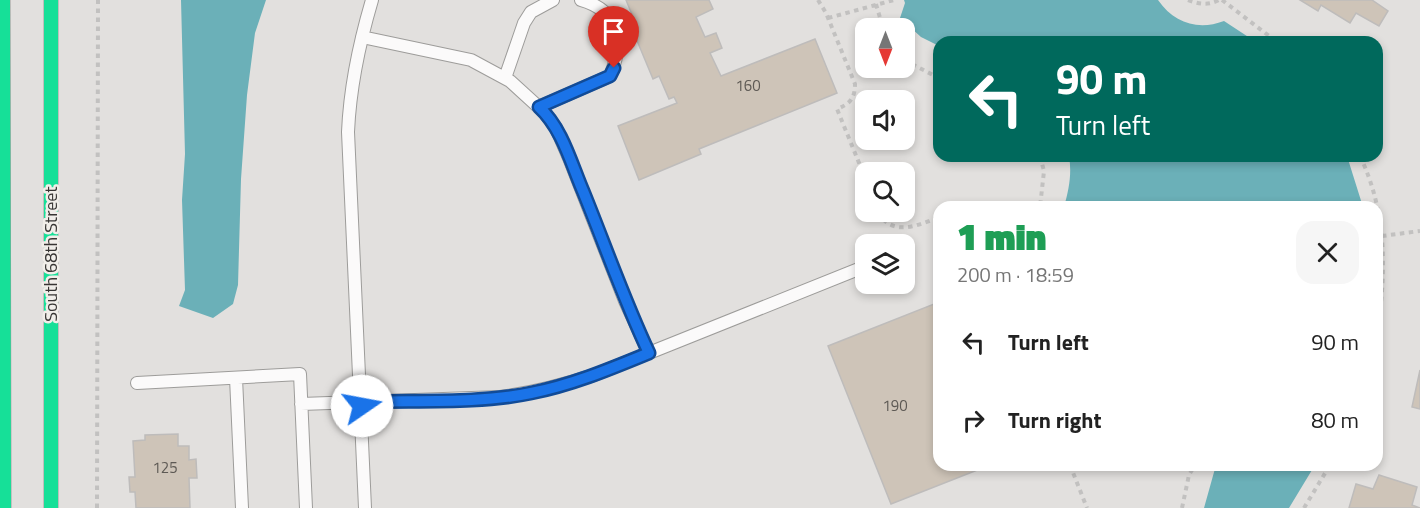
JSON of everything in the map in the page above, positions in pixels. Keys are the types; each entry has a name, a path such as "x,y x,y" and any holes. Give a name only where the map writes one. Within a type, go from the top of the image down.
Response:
{"street":[{"path":"3,0 4,508"},
{"name":"South 68th Street","path":"51,0 51,508"}],"lane":[{"path":"365,508 348,132 350,99 372,0"},
{"path":"505,78 524,23 531,12 554,0"},
{"path":"539,107 610,76 617,57 616,30 612,21 597,6 581,0"},
{"path":"362,37 471,60 505,78 522,90 539,107 556,128 625,301 649,353"},
{"path":"301,404 501,397 531,393 594,375 855,270"},
{"path":"137,383 300,374 306,508"},
{"path":"236,378 242,508"}],"path":[{"path":"97,508 98,0"},
{"path":"818,0 828,18 855,84 851,101 837,109 859,162"},
{"path":"828,18 894,0"},
{"path":"1188,0 1197,4 1221,0 1269,36"},
{"path":"876,4 880,18"},
{"path":"915,66 933,75"},
{"path":"1041,201 1044,171 1042,162"},
{"path":"1362,162 1375,201"},
{"path":"886,222 897,228 909,227 933,219"},
{"path":"1383,236 1420,231"},
{"path":"1383,259 1383,290"},
{"path":"1073,471 1088,508"},
{"path":"1182,508 1191,471"},
{"path":"1304,508 1326,471"}],"water":[{"path":"181,0 266,0 255,33 247,95 241,179 238,285 233,304 213,318 179,306 185,290 182,200 185,154"},
{"path":"904,0 1158,0 1171,14 1187,23 1205,25 1224,21 1247,36 933,36 933,43 915,32 915,18 900,18"},
{"path":"1069,162 1349,162 1361,201 1065,201 1070,182"},
{"path":"1214,471 1311,471 1289,508 1204,508"}],"building":[{"path":"626,0 709,0 713,9 696,17 705,37 716,33 722,48 710,53 721,76 815,39 837,93 699,149 701,154 639,180 618,126 677,103 674,97 669,99 659,76 653,79 633,31 638,29"},
{"path":"1300,0 1372,0 1388,11 1379,26 1356,13 1350,23 1321,5 1318,11"},
{"path":"933,304 933,471 975,471 891,504 828,346"},
{"path":"1420,370 1420,409 1412,407"},
{"path":"178,434 178,446 189,446 189,460 196,459 197,478 189,478 190,508 136,508 135,492 130,492 129,477 135,477 133,441 145,440 145,435"},
{"path":"1379,475 1417,487 1412,505 1420,508 1349,508 1356,484 1373,489"}],"traffic: fast":[{"path":"3,0 4,508"},
{"path":"51,0 51,508"}],"route":[{"path":"362,406 360,402 463,399 531,393 559,387 649,353 625,301 556,128 539,107 610,76 614,68"}]}
